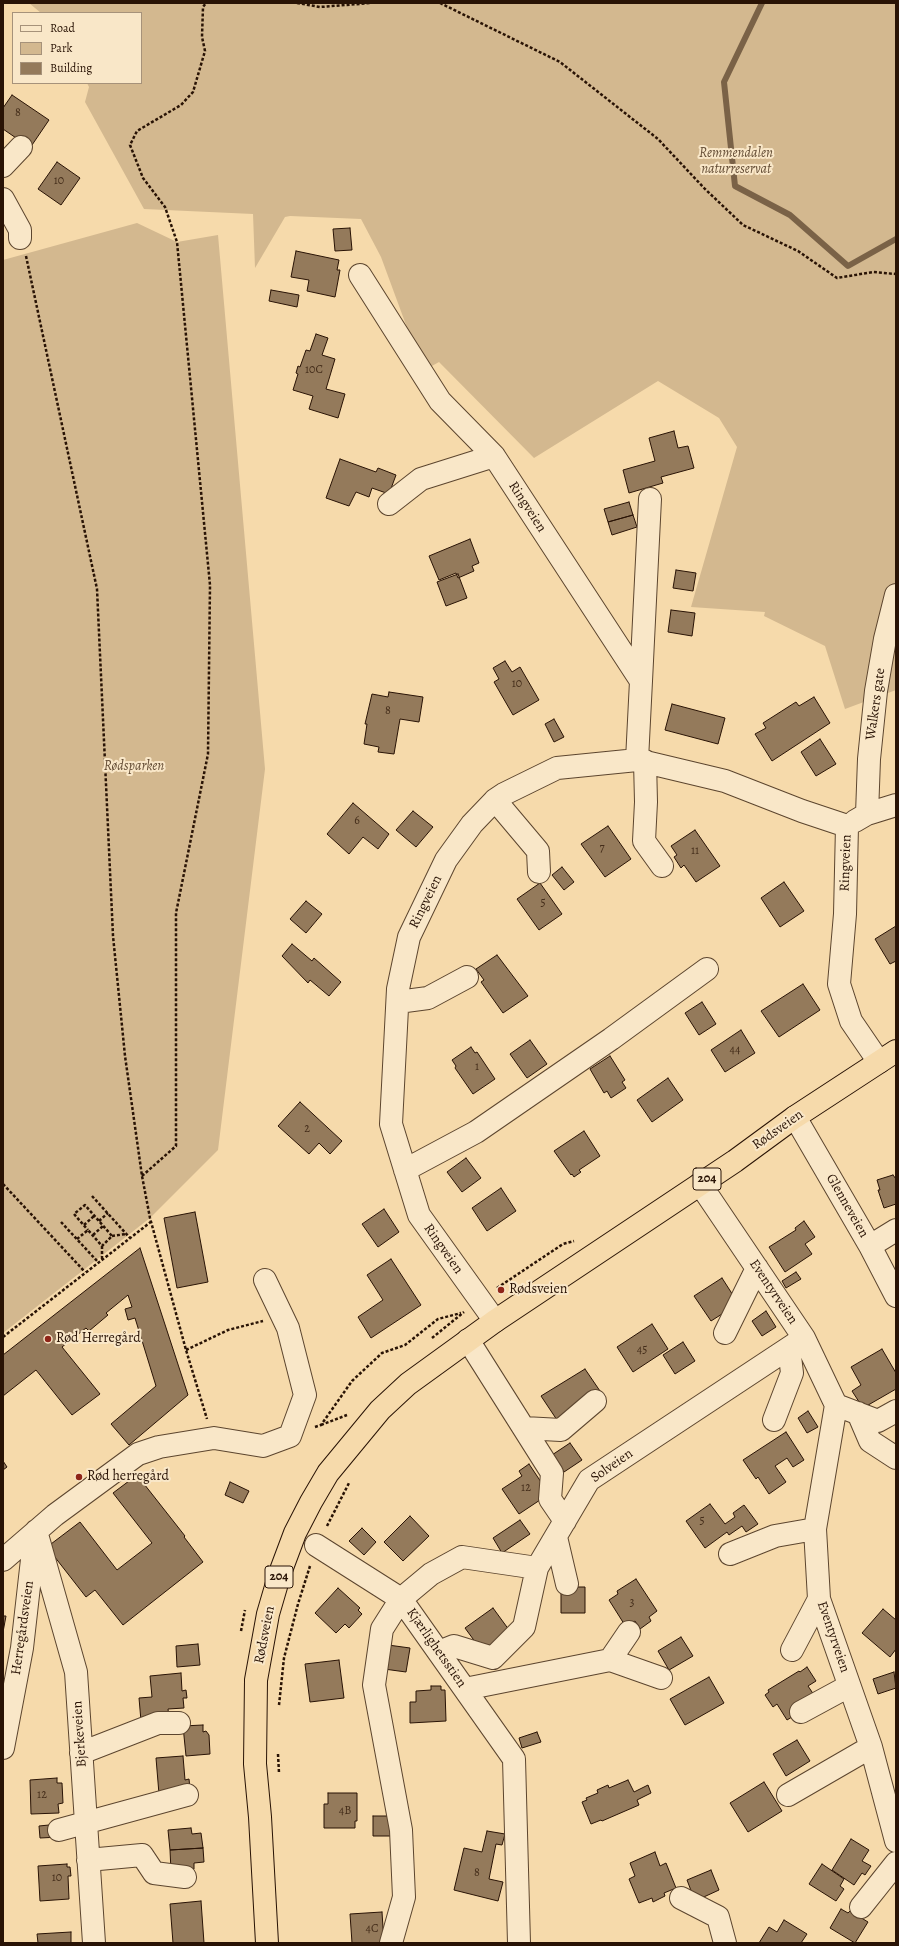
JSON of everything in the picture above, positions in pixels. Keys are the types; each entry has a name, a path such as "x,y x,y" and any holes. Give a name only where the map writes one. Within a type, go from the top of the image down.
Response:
{"highway":[{"name":"Rødsveien","path":"267,1943 260,1817 255,1764 256,1680 268,1614 280,1573 295,1533 328,1473 380,1410 408,1384 495,1321 700,1184 795,1117 888,1057"}],"street":[{"path":"3,166 21,147"},
{"path":"3,200 20,230 20,238"},
{"name":"Ringveien","path":"360,275 440,401 494,456 641,681"},
{"path":"389,504 421,480 494,456"},
{"path":"650,499 641,681 641,760 646,802 644,841 662,866"},
{"name":"Walkers gate","path":"867,814 869,759 876,691 885,639 896,595"},
{"name":"Ringveien","path":"495,1321 419,1215 391,1124 398,989 412,930 446,860 472,824 495,800 504,794 558,768 641,760 725,781 802,811 848,826 845,914 839,984 851,1021 888,1057"},
{"path":"495,800 538,851 539,872"},
{"path":"848,826 867,814 896,805"},
{"path":"405,1170 476,1132 611,1039 707,970"},
{"path":"398,1002 428,998 467,977"},
{"name":"Glenneveien","path":"795,1117 870,1246 896,1296"},
{"name":"Eventyrveien","path":"700,1184 757,1268 796,1343 836,1405 815,1529 819,1599 871,1747 896,1841"},
{"path":"870,1246 896,1230"},
{"path":"725,1333 757,1268"},
{"path":"3,1560 36,1531 138,1454 165,1452 214,1438 263,1446 290,1436 305,1395 288,1328 265,1280"},
{"path":"468,1340 552,1473 550,1499 560,1529 567,1584"},
{"path":"774,1420 792,1373 796,1343"},
{"name":"Solveien","path":"439,1652 454,1646 493,1658 524,1627 537,1568 589,1480 796,1343"},
{"path":"524,1428 561,1430 595,1401"},
{"path":"836,1405 878,1421 896,1411"},
{"path":"858,1413 870,1441 896,1458"},
{"path":"730,1554 775,1536 815,1529"},
{"name":"Herregårdsveien","path":"3,1748 22,1648 36,1531"},
{"name":"Bjerkeveien","path":"36,1531 76,1672 94,1943"},
{"path":"316,1545 401,1599 431,1574 462,1557 537,1568"},
{"name":"Kjærlighetsstien","path":"391,1943 404,1898 401,1830 374,1684 382,1629 401,1599 514,1759 520,1943"},
{"path":"792,1650 819,1599"},
{"path":"610,1660 629,1632"},
{"path":"465,1689 610,1660 661,1678"},
{"path":"801,1712 849,1686"},
{"path":"81,1753 158,1723 179,1723"},
{"path":"788,1795 871,1747"},
{"path":"60,1830 187,1795"},
{"path":"88,1860 142,1855 154,1873 185,1877"},
{"path":"862,1906 896,1863"},
{"path":"681,1898 718,1917 725,1943"}],"path":[{"path":"142,1176 176,1146 176,913 208,754 210,585 177,242 165,207 143,178 130,144 137,131 181,105 193,92 205,51 202,37 203,7 206,3"},
{"path":"297,3 320,7 371,3"},
{"path":"440,3 560,62 658,139 705,190 743,225 798,251 837,278 874,272 896,274"},
{"path":"20,238 25,252 97,589 112,936 125,1056 142,1176 152,1221 186,1350 214,1438"},
{"path":"3,1184 86,1272"},
{"path":"92,1196 130,1238"},
{"path":"102,1259 102,1246 74,1214 85,1205 112,1236"},
{"path":"99,1221 108,1214"},
{"path":"84,1225 94,1216"},
{"path":"3,1337 152,1221"},
{"path":"62,1222 98,1262"},
{"path":"93,1235 103,1226"},
{"path":"77,1240 88,1230"},
{"path":"102,1246 112,1236 127,1234"},
{"path":"321,1425 352,1381 382,1353 405,1346 438,1319 463,1312"},
{"path":"186,1350 228,1330 250,1326 282,1315"},
{"path":"290,1436 349,1415"},
{"path":"278,1708 284,1658 298,1604 316,1545 354,1477"},
{"path":"278,1752 279,1774"}],"green space":[{"name":"Remmendalen naturreservat","path":"29,3 896,3 896,690 845,709 825,646 764,616 765,612 691,607 737,447 719,418 658,381 534,458 439,362 423,371 381,257 361,219 285,217 255,268 253,214 144,209 85,102 89,87 88,84 142,84 142,12 40,12"},
{"name":"Rødsparken","path":"137,223 177,242 218,235 265,769 218,1150 150,1218 3,1333 3,260"}],"building":[{"path":"12,95 49,120 32,145 21,137 19,140 3,129 3,108"},
{"path":"57,162 80,178 61,205 38,189"},
{"path":"350,228 352,250 335,251 333,229"},
{"path":"296,251 339,260 337,270 340,270 335,297 307,291 309,280 291,277"},
{"path":"271,290 299,295 297,307 269,301"},
{"path":"316,334 328,338 322,355 335,359 326,389 345,394 338,418 309,409 313,396 293,390 298,374 296,373 298,366 300,367 306,350 310,351"},
{"path":"674,431 678,448 688,446 694,468 661,477 663,483 629,493 623,470 655,461 649,438"},
{"path":"340,459 376,472 378,468 396,475 389,494 372,488 369,497 356,492 349,506 326,498"},
{"path":"629,502 633,515 608,522 604,509"},
{"path":"633,515 637,527 612,535 608,522"},
{"path":"470,539 479,563 472,566 474,571 458,578 456,573 439,580 429,556"},
{"path":"676,570 696,573 693,591 673,588"},
{"path":"458,574 467,598 446,606 437,582"},
{"path":"671,610 695,613 692,636 668,632"},
{"path":"505,661 512,672 520,667 539,700 513,715 494,682 499,679 493,668"},
{"path":"389,692 423,697 419,722 400,719 394,754 378,752 379,747 364,744 367,724 365,724 372,694 388,697"},
{"path":"814,697 830,723 772,761 755,734 766,728 763,723 796,702 799,706"},
{"path":"672,704 725,718 718,744 665,730"},
{"path":"554,719 564,737 554,742 545,724"},
{"path":"820,739 836,764 816,776 801,752"},
{"path":"353,803 389,834 378,849 363,837 349,854 327,834"},
{"path":"413,811 433,827 416,847 396,830"},
{"path":"608,826 631,859 605,877 581,844"},
{"path":"695,830 720,866 696,882 684,865 681,868 674,857 677,855 671,846"},
{"path":"562,867 574,882 564,890 552,875"},
{"path":"784,882 804,911 780,927 761,898"},
{"path":"540,883 562,914 539,930 517,899"},
{"path":"306,901 322,914 306,933 290,919"},
{"path":"896,926 896,961 890,964 875,939"},
{"path":"292,944 312,961 314,958 341,982 329,996 310,980 308,983 282,956"},
{"path":"497,955 528,996 503,1013 481,982 484,980 476,969"},
{"path":"803,984 820,1010 779,1037 761,1011"},
{"path":"702,1002 716,1024 699,1035 685,1013"},
{"path":"741,1030 755,1053 725,1072 711,1050"},
{"path":"530,1040 547,1064 527,1078 510,1054"},
{"path":"471,1047 475,1053 477,1052 495,1079 473,1094 455,1068 456,1066 452,1060"},
{"path":"610,1056 625,1080 622,1082 626,1088 611,1098 607,1091 604,1093 590,1069"},
{"path":"668,1078 683,1100 652,1122 637,1100"},
{"path":"300,1102 342,1141 330,1154 319,1143 309,1154 278,1126"},
{"path":"584,1131 600,1156 579,1170 581,1172 574,1177 554,1151"},
{"path":"466,1158 481,1178 462,1192 447,1172"},
{"path":"893,1175 896,1179 896,1204 884,1208 878,1190 880,1190 877,1180"},
{"path":"501,1188 516,1211 487,1231 472,1208"},
{"path":"384,1209 399,1232 378,1247 362,1224"},
{"path":"195,1212 208,1282 177,1288 164,1218"},
{"path":"804,1221 815,1237 805,1244 812,1254 785,1272 769,1247 796,1230 795,1228"},
{"name":"Rød Herregård","path":"140,1248 188,1395 129,1445 111,1424 156,1386 135,1318 128,1320 125,1309 132,1307 128,1295 106,1313 108,1315 89,1331 86,1328 62,1347 100,1394 72,1415 36,1370 3,1396 3,1355"},
{"path":"391,1259 421,1305 371,1338 358,1317 383,1300 367,1275"},
{"path":"796,1272 801,1279 786,1288 782,1281"},
{"path":"722,1278 738,1303 725,1318 722,1314 711,1321 694,1296"},
{"path":"766,1311 776,1327 762,1336 752,1321"},
{"path":"652,1324 668,1349 633,1372 617,1347"},
{"path":"683,1342 695,1361 675,1374 663,1355"},
{"path":"882,1349 896,1373 896,1389 863,1408 852,1391 861,1385 851,1367"},
{"path":"585,1369 600,1391 557,1420 541,1396"},
{"path":"808,1411 818,1427 807,1433 798,1418"},
{"path":"786,1432 804,1460 793,1467 787,1458 775,1466 786,1482 769,1494 758,1477 756,1479 743,1460"},
{"path":"570,1443 582,1460 564,1472 552,1455"},
{"path":"3,1461 7,1467 3,1470"},
{"path":"529,1464 549,1494 519,1514 502,1489 522,1476 519,1471"},
{"path":"137,1475 185,1536 184,1537 203,1562 123,1625 95,1590 86,1597 47,1547 80,1522 117,1570 152,1543 113,1493"},
{"path":"230,1482 249,1491 243,1503 225,1495"},
{"path":"710,1504 725,1524 735,1517 733,1513 744,1505 758,1524 746,1532 742,1526 729,1535 727,1532 705,1548 686,1521"},
{"path":"410,1516 429,1536 403,1561 384,1542"},
{"path":"520,1520 530,1534 502,1553 493,1538"},
{"path":"362,1528 376,1542 364,1555 349,1541"},
{"path":"636,1579 657,1611 649,1617 651,1621 640,1629 635,1621 626,1627 609,1600 618,1594 617,1591"},
{"path":"561,1587 585,1587 585,1613 561,1613"},
{"path":"338,1588 360,1608 358,1610 362,1614 349,1628 345,1624 336,1633 315,1613"},
{"path":"493,1608 512,1634 484,1654 465,1628"},
{"path":"883,1609 896,1620 896,1649 890,1657 862,1633"},
{"path":"3,1616 6,1616 3,1632"},
{"path":"681,1637 693,1656 669,1670 658,1651"},
{"path":"198,1644 200,1665 177,1667 176,1646"},
{"path":"388,1645 410,1648 406,1672 384,1669"},
{"path":"339,1660 344,1698 310,1702 305,1664"},
{"path":"807,1667 816,1681 808,1686 818,1701 787,1720 777,1704 773,1707 765,1695 769,1692 768,1690"},
{"path":"894,1672 896,1688 878,1694 873,1679"},
{"path":"181,1673 182,1691 186,1690 187,1698 183,1698 184,1708 168,1709 169,1718 141,1721 139,1698 152,1697 150,1676"},
{"path":"709,1677 724,1703 685,1725 670,1699"},
{"path":"431,1686 441,1686 441,1690 445,1690 446,1721 410,1723 410,1702 416,1702 416,1691 431,1690"},
{"path":"203,1725 203,1732 206,1731 209,1735 210,1754 186,1756 183,1726"},
{"path":"537,1732 541,1742 522,1748 519,1738"},
{"path":"797,1740 810,1761 786,1776 773,1754"},
{"path":"183,1756 185,1780 189,1779 190,1789 159,1794 156,1758"},
{"path":"57,1778 57,1783 62,1783 63,1803 58,1804 59,1813 31,1814 30,1780"},
{"path":"628,1780 634,1792 648,1785 651,1793 637,1800 639,1805 602,1821 601,1820 591,1824 582,1802 587,1800 586,1798 598,1793 597,1790 608,1785 609,1788"},
{"path":"764,1782 782,1811 748,1832 730,1803"},
{"path":"328,1793 357,1793 357,1821 355,1821 355,1828 324,1828 324,1804 328,1804"},
{"path":"373,1816 390,1816 391,1836 373,1836"},
{"path":"59,1824 60,1837 40,1838 39,1826"},
{"path":"191,1828 192,1834 201,1833 203,1848 170,1850 168,1830"},
{"path":"487,1831 505,1834 502,1845 496,1844 489,1879 503,1882 498,1901 454,1890 464,1848 482,1852"},
{"path":"851,1839 869,1850 862,1861 871,1866 865,1875 862,1873 854,1885 832,1870"},
{"path":"203,1848 204,1862 194,1863 194,1869 171,1871 170,1850"},
{"path":"655,1852 660,1866 666,1863 676,1888 664,1893 665,1896 653,1902 652,1898 639,1903 629,1879 635,1876 630,1863"},
{"path":"67,1864 67,1867 70,1867 71,1876 68,1876 69,1899 40,1901 38,1866"},
{"path":"822,1864 844,1879 840,1886 844,1889 836,1901 809,1884"},
{"path":"711,1870 719,1890 695,1901 687,1880"},
{"path":"201,1901 204,1943 173,1943 170,1904"},
{"path":"841,1909 848,1913 850,1911 868,1922 855,1943 830,1928"},
{"path":"382,1912 384,1943 352,1943 350,1914"},
{"path":"784,1920 807,1934 801,1943 759,1943 769,1927 777,1932"},
{"path":"71,1932 71,1943 38,1943 37,1934"}],"waterway":[{"path":"762,3 724,82 735,186 790,215 848,266 896,239"}],"place":[{"name":"Rødsveien","path":"501,1290"},
{"name":"Rød Herregård","path":"48,1339"},
{"name":"Rød herregård","path":"79,1477"}]}
